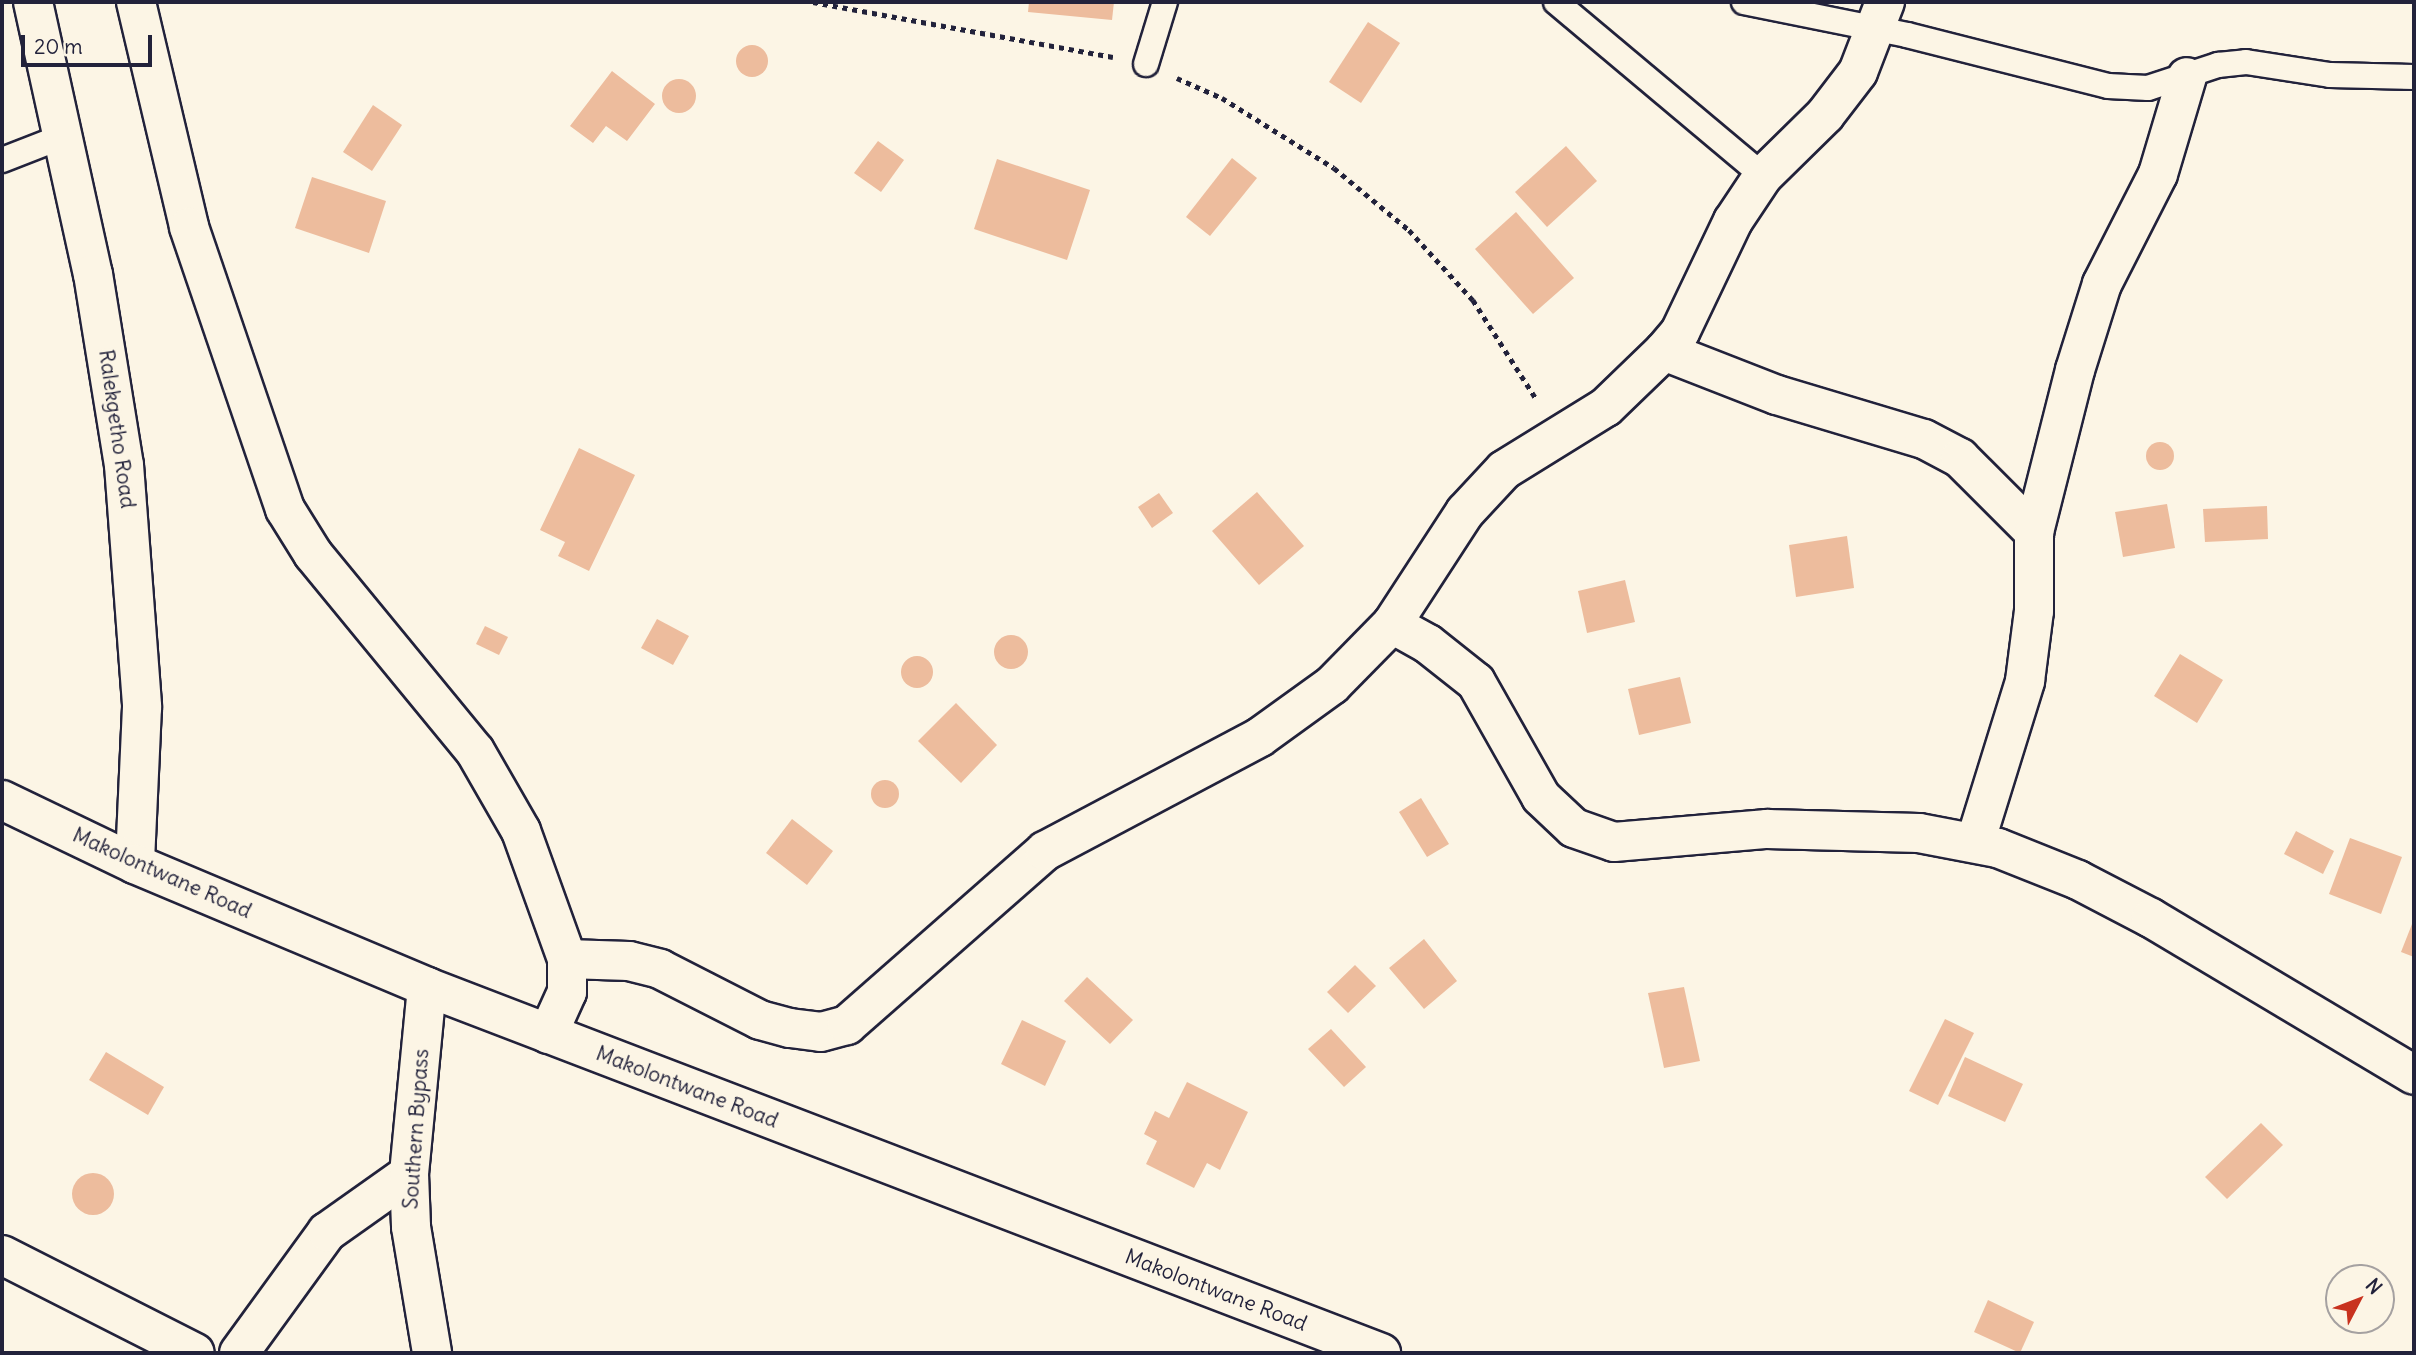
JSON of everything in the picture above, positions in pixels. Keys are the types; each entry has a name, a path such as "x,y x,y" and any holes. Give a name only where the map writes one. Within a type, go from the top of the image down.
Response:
{"street":[{"name":"Ralekgetho Road","path":"33,2 66,135 106,356 136,570 142,707 135,864"},
{"path":"136,2 189,227 285,509 313,554 475,751 521,831 567,959 567,992 548,1034"},
{"path":"567,959 629,961 660,969 760,1020 790,1028 821,1032 847,1025 1045,851 1260,737 1332,685 1392,624 1465,512 1504,470 1559,433 1606,407 1664,351 1680,332 1733,221 1763,176 1825,115 1858,72 1880,15"},
{"path":"1975,843 2025,681 2034,611 2034,532 2092,310 2158,174 2187,77"},
{"path":"1664,351 1777,395 1924,439 1960,458 2034,532"},
{"path":"1392,624 1427,644 1476,682 1541,797 1574,828 1614,842 1767,830 1919,833 1975,843 2103,892 2414,1075"},
{"name":"Makolontwane Road","path":"2,800 135,864 427,987 1381,1353"},
{"name":"Southern Bypass","path":"427,987 409,1174 411,1227 432,1353"},
{"path":"239,1353 327,1232 409,1174"},
{"path":"2,1255 195,1353"}],"lane":[{"path":"1146,64 1165,2"},
{"path":"1556,2 1763,176"},
{"path":"1744,2 1880,15 2108,86 2148,88 2246,62 2330,75 2414,77"},
{"path":"2,160 66,135"}],"path":[{"path":"813,2 1146,64 1223,97 1312,154 1409,230 1473,300 1559,433"}],"building":[{"path":"1029,2 1114,2 1112,20 1028,12"},
{"path":"1368,22 1400,43 1361,103 1329,82"},
{"path":"752,45 763,50 768,61 763,72 752,77 741,72 736,61 741,50"},
{"path":"612,71 655,104 627,141 606,126 593,143 570,126"},
{"path":"679,79 691,84 696,96 691,108 679,113 667,108 662,96 667,84"},
{"path":"373,105 402,125 372,171 343,152"},
{"path":"878,141 904,160 881,192 854,173"},
{"path":"1566,146 1597,181 1547,227 1515,192"},
{"path":"1232,158 1257,178 1210,236 1186,217"},
{"path":"997,159 1090,190 1067,260 974,229"},
{"path":"312,177 386,201 369,253 295,228"},
{"path":"1516,212 1574,278 1533,314 1475,249"},
{"path":"2160,442 2170,446 2174,456 2170,466 2160,470 2150,466 2146,456 2150,446"},
{"path":"579,448 635,475 589,571 558,556 565,542 540,530"},
{"path":"1257,492 1304,546 1259,585 1212,531"},
{"path":"1159,493 1173,513 1152,528 1138,507"},
{"path":"2167,504 2175,548 2123,557 2115,512"},
{"path":"2267,506 2268,539 2205,542 2203,509"},
{"path":"1847,536 1854,588 1796,597 1789,545"},
{"path":"1625,580 1635,622 1587,633 1578,591"},
{"path":"657,619 689,636 673,665 641,648"},
{"path":"485,626 508,637 499,655 476,644"},
{"path":"1011,635 1023,640 1028,652 1023,664 1011,669 999,664 994,652 999,640"},
{"path":"2180,654 2223,680 2197,723 2154,696"},
{"path":"917,656 928,661 933,672 928,683 917,688 906,683 901,672 906,661"},
{"path":"1680,677 1691,723 1639,735 1628,689"},
{"path":"956,703 997,745 961,783 918,741"},
{"path":"885,780 895,784 899,794 895,804 885,808 875,804 871,794 875,784"},
{"path":"1421,798 1449,844 1427,857 1399,812"},
{"path":"792,819 833,851 807,885 766,853"},
{"path":"2296,831 2334,851 2323,874 2284,854"},
{"path":"2350,838 2402,857 2381,914 2329,894"},
{"path":"2414,919 2414,957 2401,952"},
{"path":"1424,939 1457,981 1424,1009 1389,968"},
{"path":"1355,965 1376,986 1348,1013 1327,992"},
{"path":"1087,977 1133,1020 1110,1044 1064,1001"},
{"path":"1684,987 1700,1061 1664,1068 1648,993"},
{"path":"1945,1019 1974,1033 1938,1105 1909,1091"},
{"path":"1022,1020 1066,1041 1045,1086 1001,1064"},
{"path":"1331,1029 1366,1067 1344,1087 1308,1049"},
{"path":"106,1052 164,1087 148,1115 89,1080"},
{"path":"1965,1057 2023,1084 2005,1122 1948,1096"},
{"path":"1187,1082 1248,1112 1220,1170 1207,1163 1194,1188 1146,1164 1157,1141 1144,1134 1155,1111 1169,1118"},
{"path":"2261,1123 2283,1145 2227,1199 2205,1177"},
{"path":"93,1173 108,1179 114,1194 108,1209 93,1215 78,1209 72,1194 78,1179"},
{"path":"1988,1300 2034,1322 2020,1353 1974,1332"}]}
